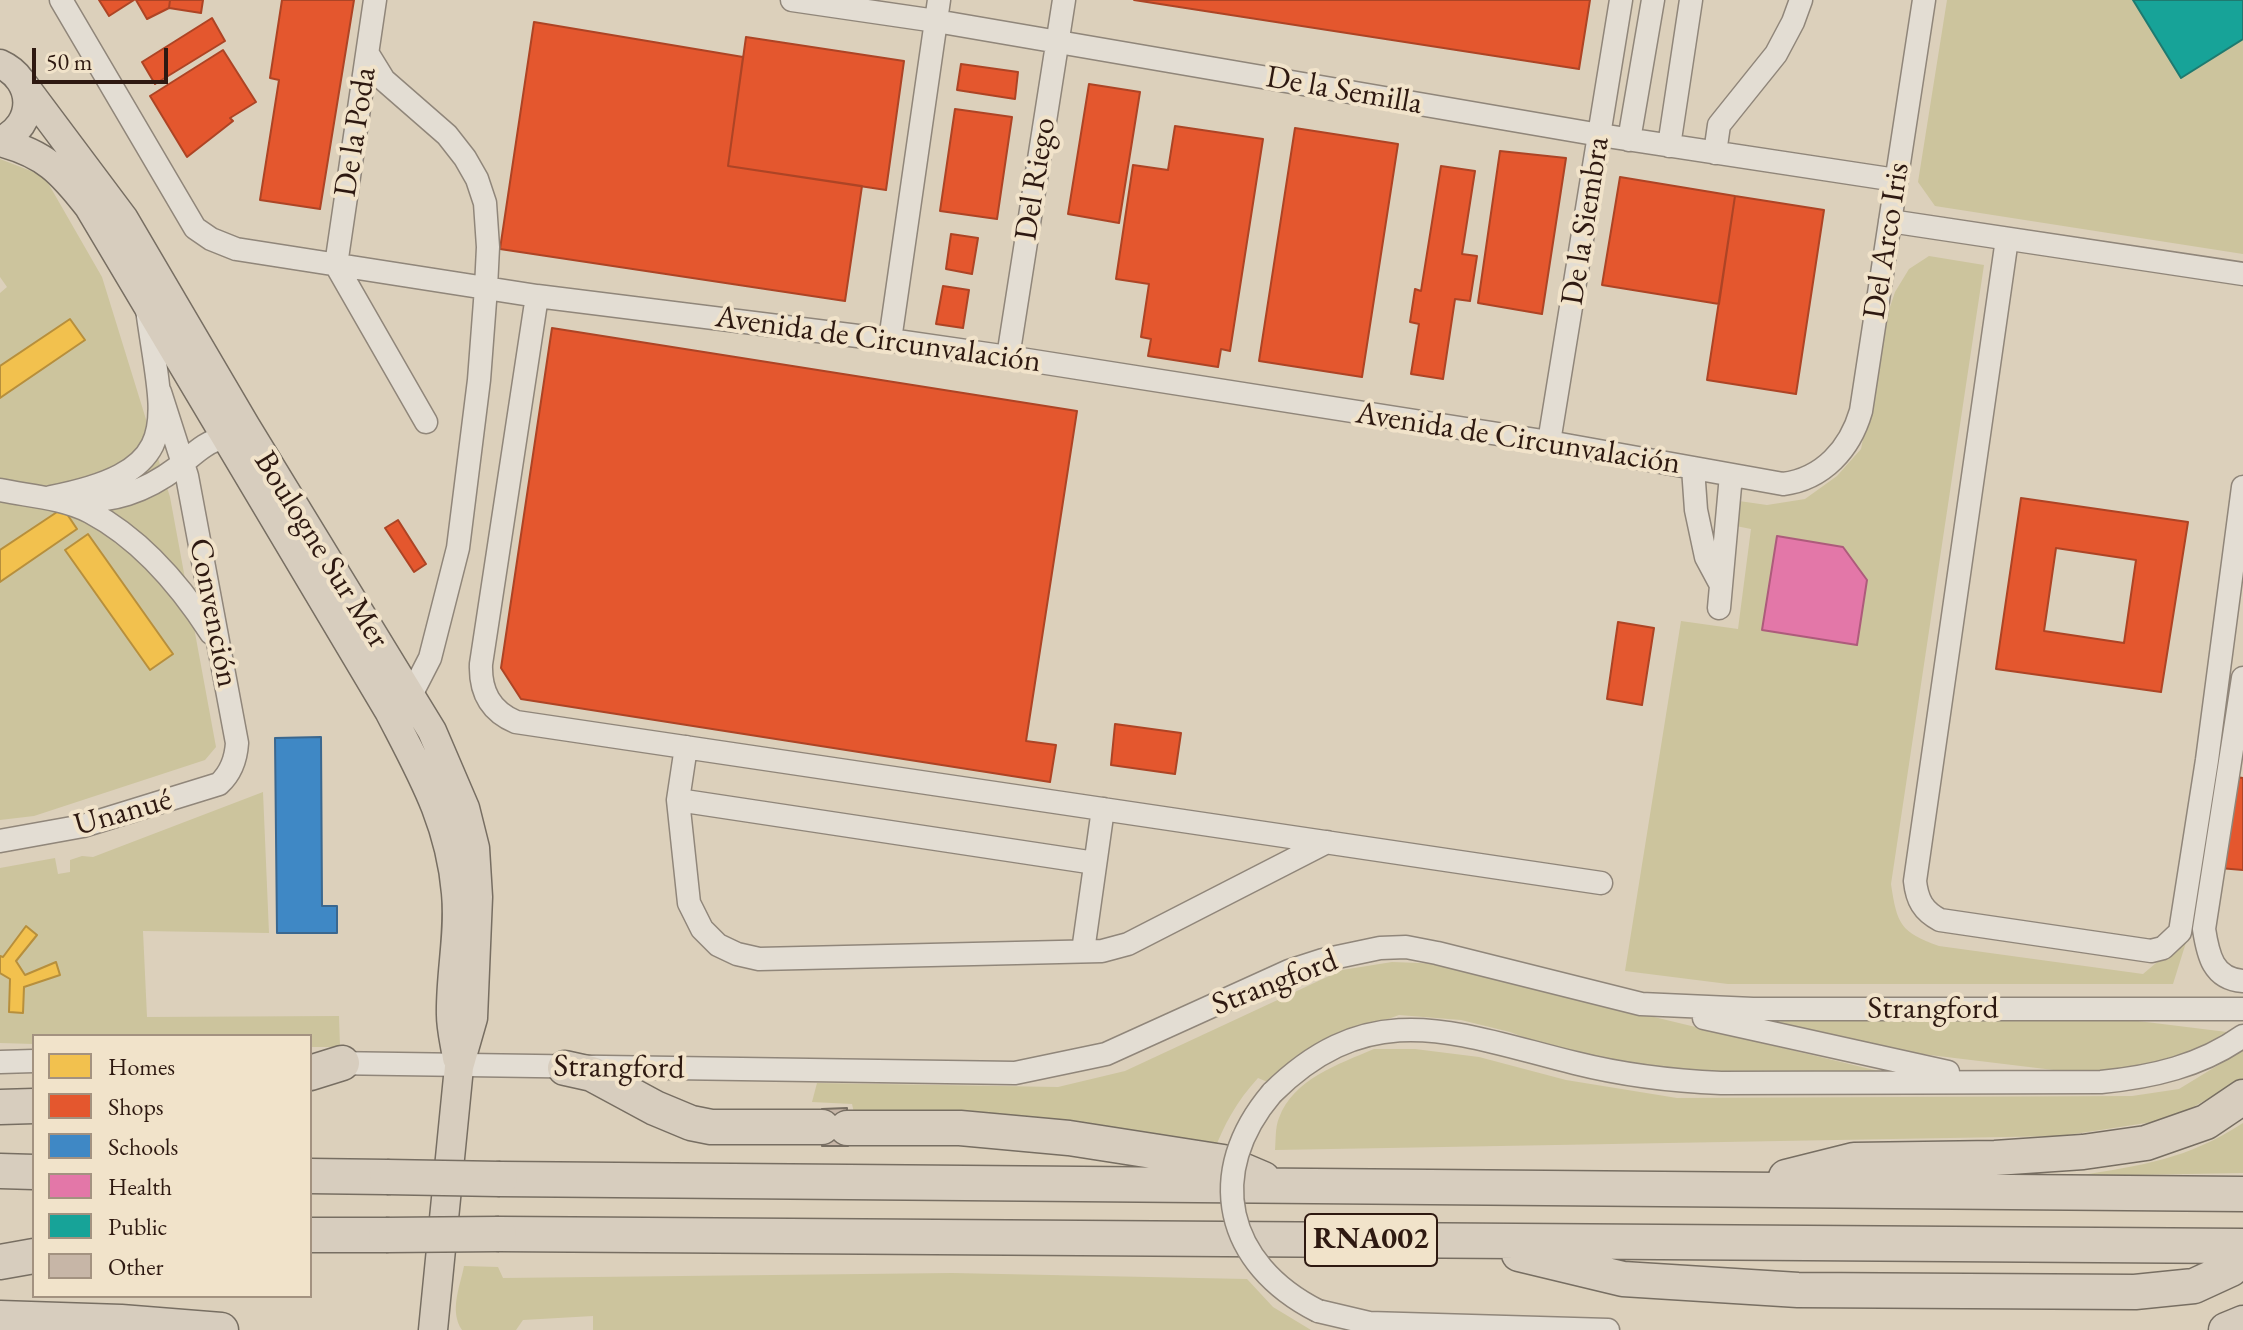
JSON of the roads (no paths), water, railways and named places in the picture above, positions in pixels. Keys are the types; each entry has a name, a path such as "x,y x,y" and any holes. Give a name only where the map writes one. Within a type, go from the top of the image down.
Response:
{"highway":[{"path":"565,1068 592,1074 675,1118 701,1125 960,1128 1069,1138 1223,1162 1278,1185"},
{"path":"1735,1189 1854,1160 2010,1157 2083,1152 2146,1143 2206,1122 2243,1097"},
{"path":"0,1107 32,1106"},
{"path":"0,1171 32,1172"},
{"name":"RNA002","path":"312,1176 2243,1194"},
{"name":"RNA002","path":"312,1235 1464,1240 2237,1258"},
{"path":"1464,1240 1623,1279 1798,1290 2135,1292 2194,1286 2237,1258"},
{"path":"0,1262 32,1256"},
{"path":"0,1318 121,1322 221,1330"},
{"path":"2226,1330 2243,1323"}],"main road":[{"path":"0,141 11,136 27,115 28,106 8,66"},
{"name":"Boulogne Sur Mer","path":"8,66 124,219 245,425 411,695 447,761 465,808 475,848 478,897 473,1018 459,1067 433,1330"},
{"name":"Boulogne Sur Mer","path":"0,141 43,157 62,173 89,207 389,711 440,814 450,848 457,896 451,1017 459,1067"}],"street":[{"name":"Avenida de Circunvalación","path":"61,0 195,228 211,239 236,249 537,296 1008,357 1549,442 1783,484 1800,482 1823,470"},
{"name":"De la Poda","path":"336,265 375,0"},
{"name":"De la Semilla","path":"792,0 938,10 1058,42 1629,140 1896,180"},
{"name":"Del Riego","path":"1008,357 1064,0"},
{"name":"De la Siembra","path":"1549,442 1621,0"},
{"path":"1629,140 1653,0"},
{"path":"1669,146 1691,0"},
{"path":"1715,153 1719,125 1776,54 1801,0"},
{"name":"Del Arco Iris","path":"1823,470 1842,451 1856,429 1861,411 1924,0"},
{"path":"890,340 938,10"},
{"path":"368,54 384,80 447,135 465,158 477,179 485,203 488,247 479,380 458,548 434,645 411,695"},
{"path":"1890,221 2243,274"},
{"path":"2007,239 1915,881 1920,904 1928,914 1940,920 2151,951 2172,943 2180,932 2194,850 2240,533 2243,487"},
{"path":"336,265 426,422"},
{"path":"537,296 481,664 484,692 502,716 516,722 1601,883"},
{"path":"46,498 121,477 153,446 162,410 146,300"},
{"name":"Convención","path":"160,392 182,463 218,644 237,743 233,763"},
{"path":"0,490 46,498 107,501 150,485 214,439 226,437"},
{"path":"1693,468 1696,510 1706,557 1721,585"},
{"path":"1719,608 1731,475"},
{"path":"46,498 89,512 128,539 176,582 218,644"},
{"path":"2243,678 2204,929 2208,955 2217,971 2230,979 2243,981"},
{"path":"686,747 678,800 689,903 702,929 718,945 759,959 1102,951 1128,944 1327,842"},
{"name":"Unanué","path":"0,841 105,821 219,784 228,776 233,763"},
{"path":"678,800 1095,863"},
{"path":"1083,951 1103,809"},
{"name":"Strangford","path":"321,1066 1015,1073 1106,1054 1289,971 1323,960 1380,948 1406,947 1641,1004 1753,1009 2243,1009"},
{"path":"1641,1004 1993,1081"},
{"path":"1608,1330 1369,1323 1318,1311 1292,1298 1269,1279 1251,1256 1239,1229 1232,1200 1233,1170 1240,1142 1253,1115 1296,1069 1332,1046 1367,1034 1398,1029 1431,1030 1481,1038 1579,1064 1670,1080 1721,1083 2101,1082 2135,1079 2201,1060 2243,1036"},
{"path":"0,1062 32,1061"}]}
